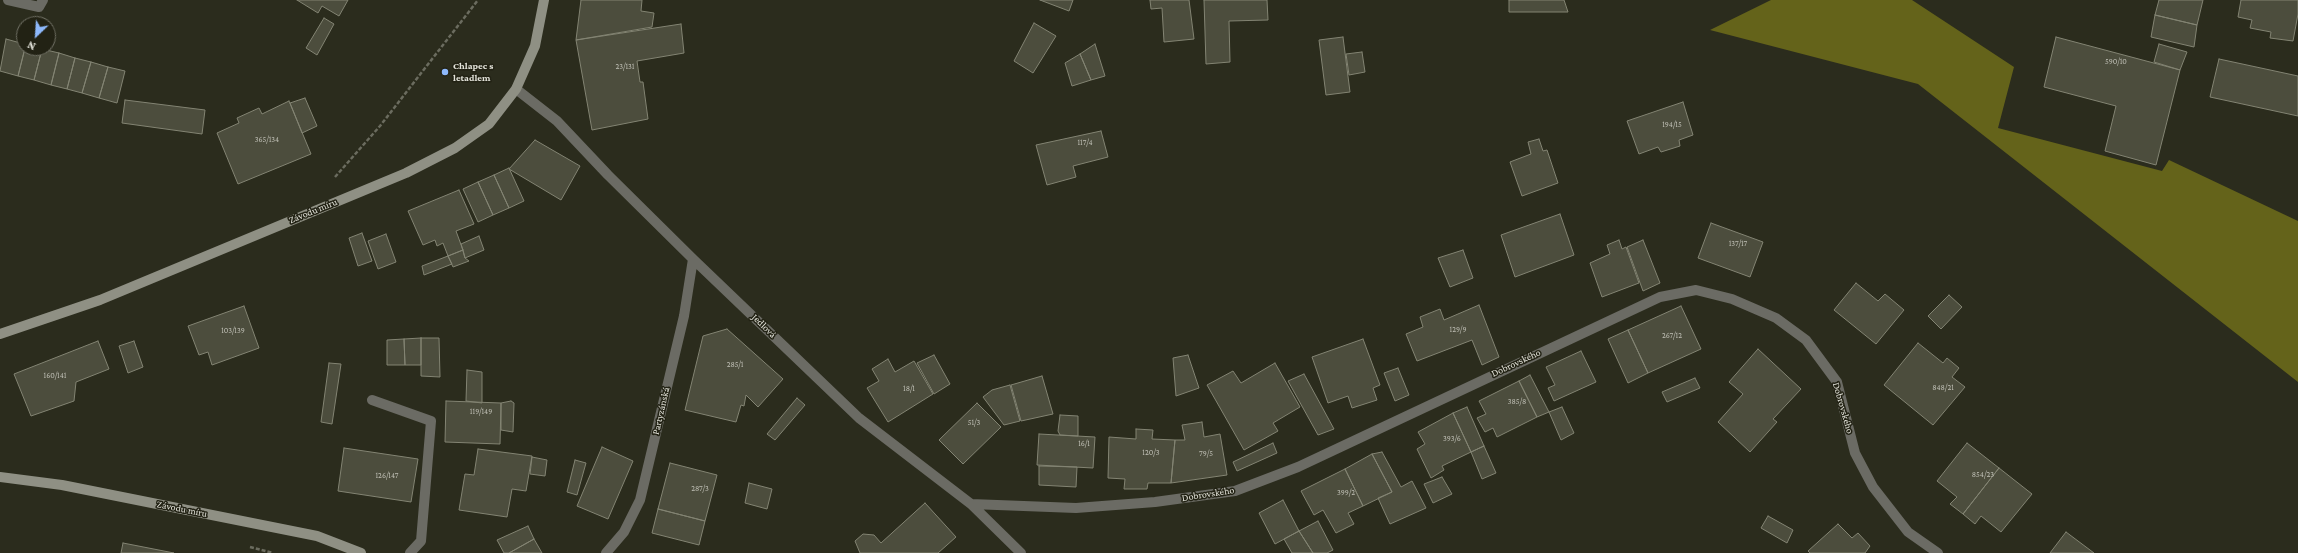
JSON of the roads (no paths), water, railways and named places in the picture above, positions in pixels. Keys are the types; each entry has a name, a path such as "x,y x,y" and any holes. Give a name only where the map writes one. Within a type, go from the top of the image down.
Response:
{"main road":[{"name":"Závodu míru","path":"0,334 100,300 406,173 474,136 489,124 516,89 535,46 544,0"},
{"name":"Závodu míru","path":"0,477 62,485 317,536 361,553"}],"street":[{"path":"8,0 39,7 43,0"},
{"name":"Jedlová","path":"516,89 557,121 608,175 693,259 860,418 971,504 1021,553"},
{"name":"Partyzánská","path":"606,553 624,532 640,500 684,316 693,259"},
{"name":"Dobrovského","path":"971,504 1076,508 1155,502 1235,491 1298,467 1660,297 1696,290 1732,299 1776,318 1806,340 1837,382 1855,453 1873,487 1908,532 1938,553"},
{"path":"372,400 431,421 421,540 410,553"}],"place":[{"name":"Chlapec s letadlem","path":"445,72"}]}
